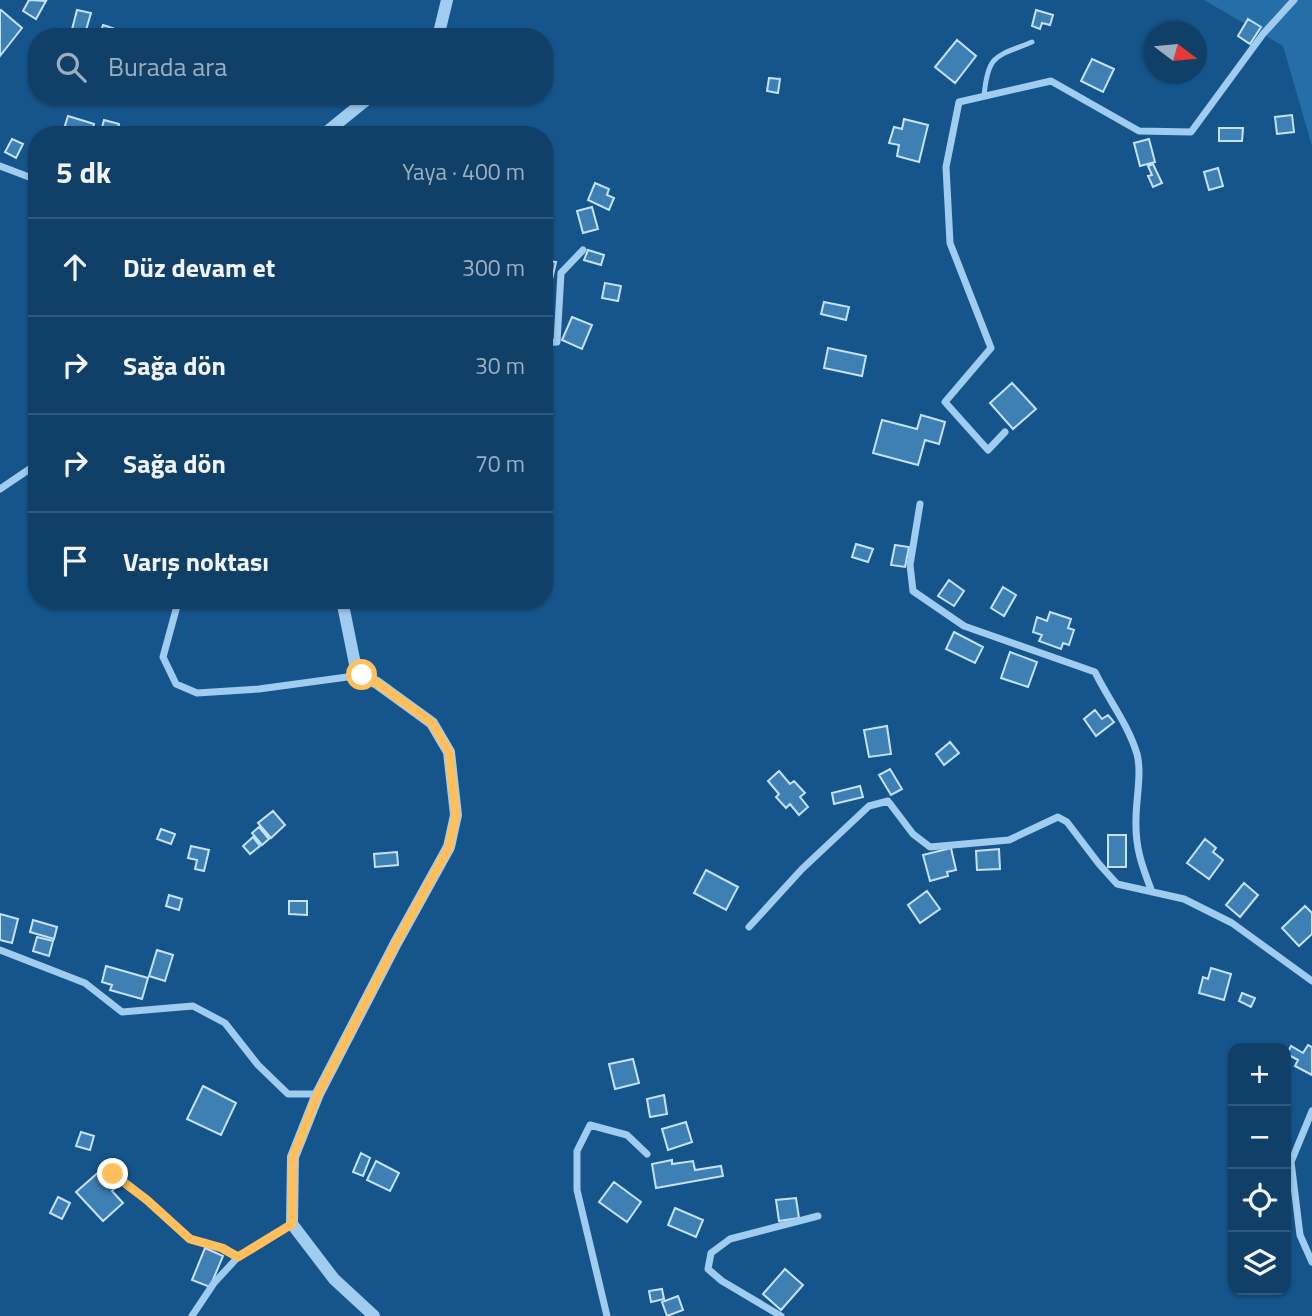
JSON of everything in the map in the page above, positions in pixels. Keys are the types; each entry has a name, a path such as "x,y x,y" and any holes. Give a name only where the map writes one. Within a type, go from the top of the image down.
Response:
{"street":[{"path":"440,28 447,0"},
{"path":"1005,432 988,450 945,402 990,348 950,243 946,167 959,102 1051,81 1139,131 1191,132 1263,34 1294,0"},
{"path":"334,126 360,105"},
{"path":"0,166 28,177"},
{"path":"553,342 557,342 561,274 583,250"},
{"path":"0,489 28,470"},
{"path":"920,504 910,565 913,591 964,626 1094,672 1121,717 1137,756 1137,855 1152,892"},
{"path":"176,609 163,657 176,684 197,693 259,689 362,675"},
{"path":"344,609 355,664 362,675 432,723 449,752 456,815 449,847 318,1094 293,1157 292,1224 334,1279 374,1316"},
{"path":"748,926 802,869 869,806 888,801 913,834 930,847 1009,840 1058,817 1067,822 1117,884 1184,899 1232,923 1312,981"},
{"path":"0,950 85,983 122,1012 193,1006 225,1023 258,1065 288,1094 318,1094"},
{"path":"1312,1111 1292,1162 1300,1235 1312,1262"},
{"path":"607,1316 577,1190 578,1151 590,1125 627,1135 647,1154"},
{"path":"113,1174 190,1239 222,1248 238,1257"},
{"path":"781,1316 722,1281 708,1269 711,1253 730,1239 818,1216"},
{"path":"192,1316 214,1283 238,1257 292,1224"}],"lane":[{"path":"984,96 987,70 996,57 1032,42"}],"shaded area":[{"path":"1204,0 1312,0 1312,146 1283,46"}],"building":[{"path":"29,0 46,1 36,19 23,11"},
{"path":"1,10 22,28 0,56 0,12"},
{"path":"77,10 91,13 87,28 72,28"},
{"path":"1036,10 1053,15 1050,25 1042,23 1040,29 1032,26"},
{"path":"1248,19 1261,27 1250,44 1238,36"},
{"path":"957,40 976,56 955,83 935,67"},
{"path":"1092,59 1114,69 1103,92 1081,81"},
{"path":"769,78 780,79 778,93 767,91"},
{"path":"1292,115 1294,132 1277,134 1275,117"},
{"path":"68,116 94,124 93,126 65,126"},
{"path":"904,119 928,125 919,162 897,156 899,145 889,143 894,127 902,129"},
{"path":"104,120 119,124 119,126 102,126"},
{"path":"1219,128 1243,128 1242,141 1219,141"},
{"path":"12,139 23,144 16,158 5,152"},
{"path":"1149,139 1155,162 1140,166 1134,143"},
{"path":"1153,164 1162,183 1153,187 1148,176 1152,175 1148,166"},
{"path":"1218,168 1223,186 1209,190 1204,172"},
{"path":"595,183 609,189 607,195 614,198 609,210 588,200"},
{"path":"592,207 598,229 583,233 577,211"},
{"path":"588,250 604,255 601,265 584,260"},
{"path":"605,283 621,286 618,301 602,298"},
{"path":"824,302 849,307 846,320 821,314"},
{"path":"572,317 592,325 582,349 562,340"},
{"path":"828,348 866,356 862,376 824,368"},
{"path":"1012,383 1036,409 1013,429 990,403"},
{"path":"921,415 945,422 939,444 925,440 918,465 873,453 882,420 917,429"},
{"path":"856,544 873,549 868,562 852,557"},
{"path":"895,545 909,547 905,567 891,565"},
{"path":"949,580 964,591 954,606 938,596"},
{"path":"1003,587 1016,595 1004,616 991,608"},
{"path":"1050,612 1071,619 1068,628 1074,630 1069,645 1063,643 1061,649 1039,641 1042,635 1033,632 1037,617 1047,621"},
{"path":"954,632 983,647 975,663 946,649"},
{"path":"1010,652 1037,662 1028,687 1001,678"},
{"path":"1095,710 1102,719 1108,715 1114,722 1096,736 1084,719"},
{"path":"887,726 891,754 869,757 864,730"},
{"path":"950,742 959,753 944,765 936,754"},
{"path":"890,769 902,789 891,795 879,775"},
{"path":"779,771 790,784 794,781 805,793 800,797 808,807 799,815 790,804 786,808 776,797 779,794 768,781"},
{"path":"860,786 863,797 834,804 832,793"},
{"path":"273,811 285,825 271,838 258,823"},
{"path":"259,827 269,839 262,845 252,833"},
{"path":"161,829 175,834 171,844 157,839"},
{"path":"1108,835 1126,835 1126,867 1108,867"},
{"path":"253,837 260,846 250,854 243,846"},
{"path":"1205,839 1216,848 1213,852 1223,860 1209,879 1187,863"},
{"path":"191,846 209,850 204,871 195,869 197,860 188,858"},
{"path":"951,848 956,870 947,872 948,876 930,881 923,855"},
{"path":"999,849 1000,869 977,870 976,851"},
{"path":"397,852 398,865 375,867 374,854"},
{"path":"706,870 738,887 726,910 694,893"},
{"path":"1244,883 1258,895 1240,917 1226,905"},
{"path":"927,891 940,909 920,923 908,905"},
{"path":"169,895 182,899 179,910 166,906"},
{"path":"289,901 307,901 307,915 289,914"},
{"path":"1305,906 1312,913 1312,934 1299,946 1282,928"},
{"path":"0,914 18,919 12,943 0,940"},
{"path":"33,920 57,927 54,939 30,932"},
{"path":"37,937 53,941 49,956 33,951"},
{"path":"157,950 173,955 165,981 149,976"},
{"path":"106,966 148,978 142,999 110,990 112,985 102,982"},
{"path":"1211,968 1231,974 1224,1000 1199,993 1203,977 1208,979"},
{"path":"1242,993 1255,998 1251,1007 1239,1001"},
{"path":"1308,1045 1312,1047 1312,1075 1295,1066 1298,1060 1291,1056 1291,1046 1303,1053"},
{"path":"633,1059 639,1083 615,1089 609,1064"},
{"path":"203,1086 236,1103 221,1135 187,1119"},
{"path":"664,1095 667,1114 650,1117 647,1099"},
{"path":"686,1122 692,1142 668,1150 662,1129"},
{"path":"81,1132 94,1136 90,1150 76,1146"},
{"path":"361,1153 370,1158 363,1176 353,1172"},
{"path":"672,1160 672,1164 693,1161 695,1170 721,1166 723,1176 656,1188 652,1164"},
{"path":"376,1161 399,1173 390,1191 367,1180"},
{"path":"101,1170 116,1187 112,1191 123,1203 103,1221 76,1192"},
{"path":"614,1182 641,1202 627,1222 599,1202"},
{"path":"58,1197 70,1203 62,1219 50,1213"},
{"path":"796,1198 799,1218 779,1221 776,1200"},
{"path":"675,1208 703,1220 696,1237 668,1225"},
{"path":"205,1248 223,1256 210,1287 192,1280"},
{"path":"785,1269 803,1285 781,1310 763,1294"},
{"path":"662,1289 664,1299 651,1302 649,1291"},
{"path":"678,1296 683,1310 667,1316 662,1302"}],"route":[{"path":"113,1174 190,1239 222,1248 238,1257 292,1224 293,1157 318,1094 449,847 456,815 449,752 432,723 362,675"}]}
